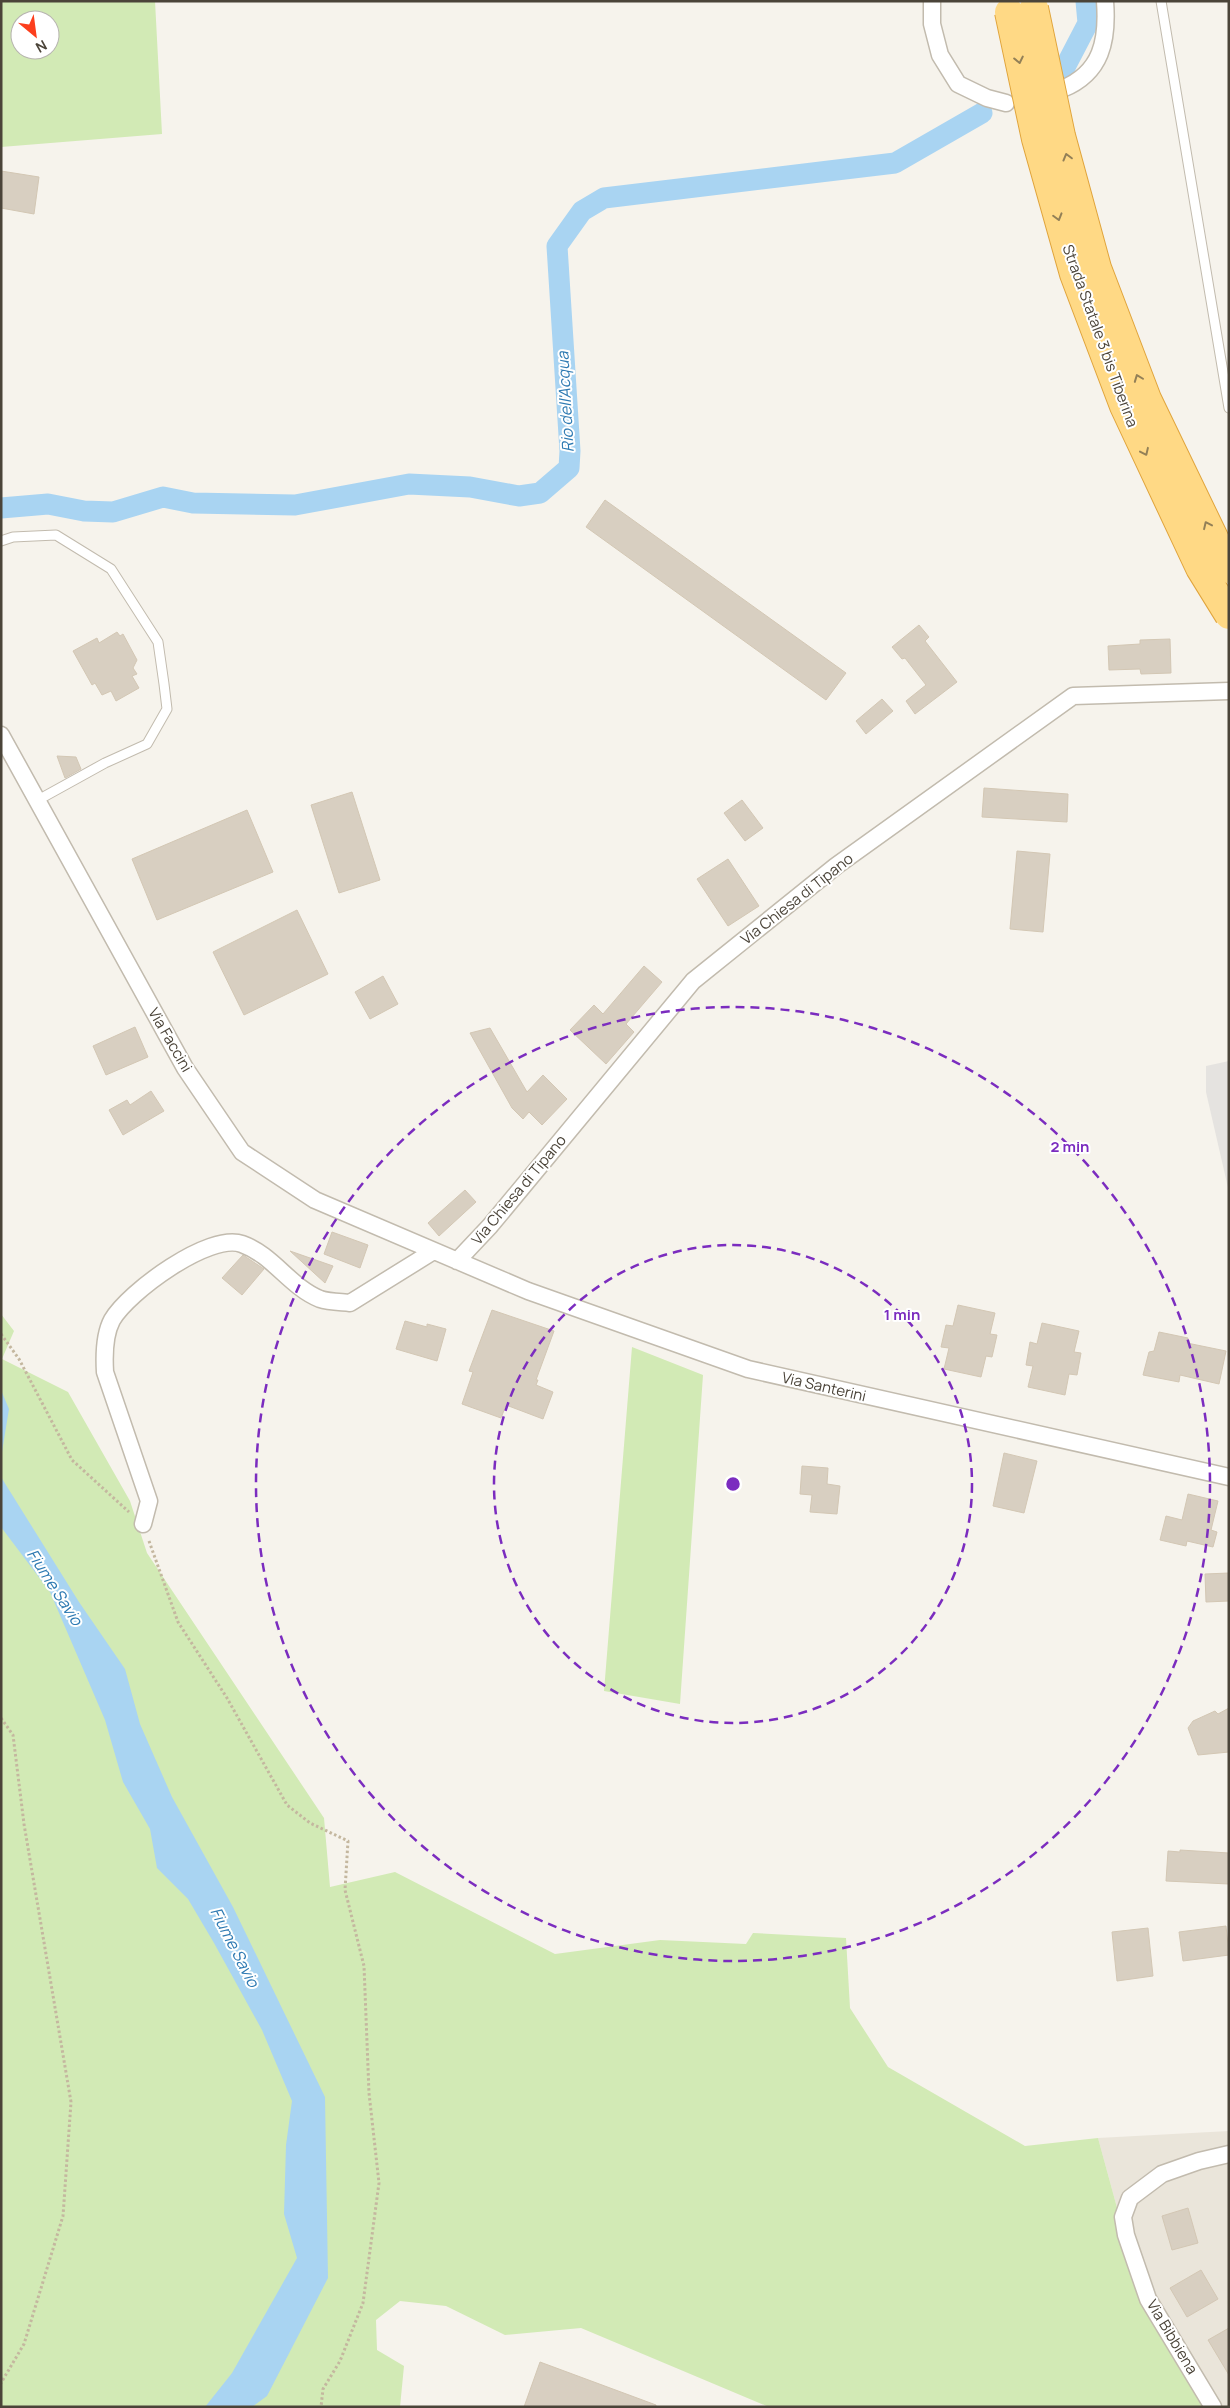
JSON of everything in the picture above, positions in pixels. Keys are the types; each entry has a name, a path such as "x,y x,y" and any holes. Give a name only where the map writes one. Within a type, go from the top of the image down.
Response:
{"highway":[{"name":"Strada Statale 3 bis Tiberina","path":"1229,569 1146,400 1097,268 1061,136 1021,10 1036,139 1074,274 1124,406 1200,568 1229,615"}],"street":[{"path":"932,1 932,24 940,55 958,84 987,98 1006,103"},
{"path":"1062,89 1084,77 1104,45 1107,26 1105,1"},
{"name":"Via Chiesa di Tipano","path":"458,1261 490,1226 692,981 836,866 1073,696 1229,691"},
{"name":"Via Faccini","path":"1,735 186,1068 242,1152 315,1200 432,1252"},
{"path":"142,1524 149,1501 104,1372 107,1334 112,1319 130,1298 168,1270 208,1247 219,1244 241,1243 262,1254 300,1286 320,1299 350,1303 432,1252"},
{"name":"Via Santerini","path":"432,1252 528,1291 748,1369 1229,1477"},
{"name":"Via Bibbiena","path":"1214,2407 1148,2299 1126,2235 1123,2218 1130,2198 1162,2174 1199,2161 1229,2154"}],"lane":[{"path":"1161,1 1229,408"},
{"path":"1,541 13,537 56,536 111,569 158,642 164,684 167,709 148,744 105,763 38,800"}],"path":[{"path":"1,1334 19,1359 72,1460 142,1524 178,1622 227,1698 287,1805 310,1823 348,1841 345,1890 364,1966 369,2093 379,2183 363,2303 340,2361 323,2389 321,2407"},
{"path":"1,1718 13,1735 24,1824 71,2102 63,2216 24,2344 1,2383"}],"shaded area":[{"path":"1229,1061 1229,1192 1206,1092 1206,1066"},
{"path":"1229,2131 1229,2407 1204,2407 1143,2303 1098,2138"}],"green space":[{"path":"1,1 155,1 162,134 1,147"},
{"path":"1,1314 14,1331 2,1359 68,1392 130,1501 147,1553 324,1818 330,1887 395,1872 555,1954 660,1940 746,1944 753,1933 846,1938 850,2008 888,2067 1025,2146 1098,2138 1143,2303 1204,2407 769,2407 581,2328 505,2335 446,2306 400,2301 376,2320 377,2350 404,2366 400,2407 1,2407"},
{"path":"632,1347 703,1375 680,1704 604,1691"}],"water":[{"path":"1,1390 9,1409 1,1458"},
{"name":"Fiume Savio","path":"1,1477 79,1602 125,1669 140,1724 172,1797 233,1907 325,2097 328,2278 267,2396 252,2407 205,2407 232,2373 297,2258 284,2214 286,2145 292,2101 262,2030 214,1943 188,1899 157,1868 150,1829 123,1782 105,1720 50,1592 1,1527"}],"building":[{"path":"1,171 39,177 34,214 1,208"},
{"path":"605,500 846,673 826,700 586,527"},
{"path":"919,625 929,637 925,641 957,682 915,714 906,701 926,685 905,658 902,659 892,647"},
{"path":"117,632 120,636 123,634 137,660 133,668 137,674 132,676 139,688 116,701 111,691 102,695 95,683 92,685 73,651 97,638 99,643"},
{"path":"1170,639 1171,673 1141,674 1140,669 1109,670 1108,646 1140,644 1140,640"},
{"path":"882,699 893,711 866,734 856,721"},
{"path":"57,756 76,757 81,769 65,778"},
{"path":"984,788 1068,794 1067,822 982,817"},
{"path":"352,792 380,880 339,893 311,805"},
{"path":"742,800 763,828 745,841 724,813"},
{"path":"247,810 273,872 157,920 132,859"},
{"path":"1017,851 1050,854 1043,932 1010,929"},
{"path":"728,859 759,906 728,926 697,879"},
{"path":"297,910 328,974 244,1015 213,952"},
{"path":"644,966 662,982 626,1024 634,1032 606,1064 570,1030 594,1005 603,1014"},
{"path":"383,976 398,1004 370,1019 355,992"},
{"path":"135,1027 148,1057 106,1075 93,1046"},
{"path":"490,1028 527,1092 543,1075 567,1099 542,1125 529,1112 523,1119 512,1108 470,1033"},
{"path":"151,1091 164,1111 123,1135 109,1110 127,1100 130,1105"},
{"path":"465,1190 476,1202 439,1236 428,1223"},
{"path":"332,1232 368,1245 360,1268 324,1254"},
{"path":"290,1251 333,1266 325,1283"},
{"path":"243,1255 264,1269 242,1295 222,1278"},
{"path":"958,1305 995,1313 990,1334 997,1335 992,1357 986,1356 981,1377 944,1369 949,1348 941,1347 946,1325 953,1326"},
{"path":"492,1310 554,1331 536,1380 538,1380 536,1385 553,1392 543,1419 506,1405 501,1418 462,1404 473,1372 469,1371"},
{"path":"405,1321 427,1327 427,1324 446,1329 437,1361 396,1349"},
{"path":"1042,1323 1079,1331 1074,1352 1081,1353 1077,1375 1069,1374 1065,1395 1028,1387 1033,1366 1026,1365 1030,1342 1037,1344"},
{"path":"1159,1332 1188,1338 1187,1343 1226,1351 1219,1384 1180,1375 1179,1382 1143,1375 1149,1352 1154,1351"},
{"path":"1004,1453 1037,1461 1024,1513 993,1506"},
{"path":"802,1466 828,1468 827,1484 840,1486 837,1514 810,1512 812,1495 800,1494"},
{"path":"1188,1494 1218,1501 1211,1530 1217,1532 1213,1547 1187,1541 1186,1546 1160,1540 1166,1516 1182,1520"},
{"path":"1229,1573 1229,1601 1206,1602 1205,1574"},
{"path":"1229,1708 1229,1752 1198,1755 1188,1728 1193,1721 1215,1711 1218,1714"},
{"path":"1180,1850 1229,1853 1229,1884 1166,1881 1168,1851 1180,1852"},
{"path":"1226,1926 1229,1955 1183,1961 1179,1932"},
{"path":"1148,1928 1153,1976 1117,1981 1112,1932"},
{"path":"1188,2208 1198,2243 1172,2250 1162,2216"},
{"path":"1201,2270 1218,2299 1187,2317 1170,2288"},
{"path":"1229,2328 1229,2375 1208,2340"},
{"path":"540,2362 656,2405 656,2407 524,2407"}],"waterway":[{"name":"Rio dell'Acqua","path":"1063,71 1088,23 1086,1"},
{"name":"Rio dell'Acqua","path":"1,508 48,504 84,511 113,512 163,497 193,503 295,505 409,484 470,487 519,496 540,493 569,468 570,451 557,246 582,211 604,198 895,163 982,113"}]}
